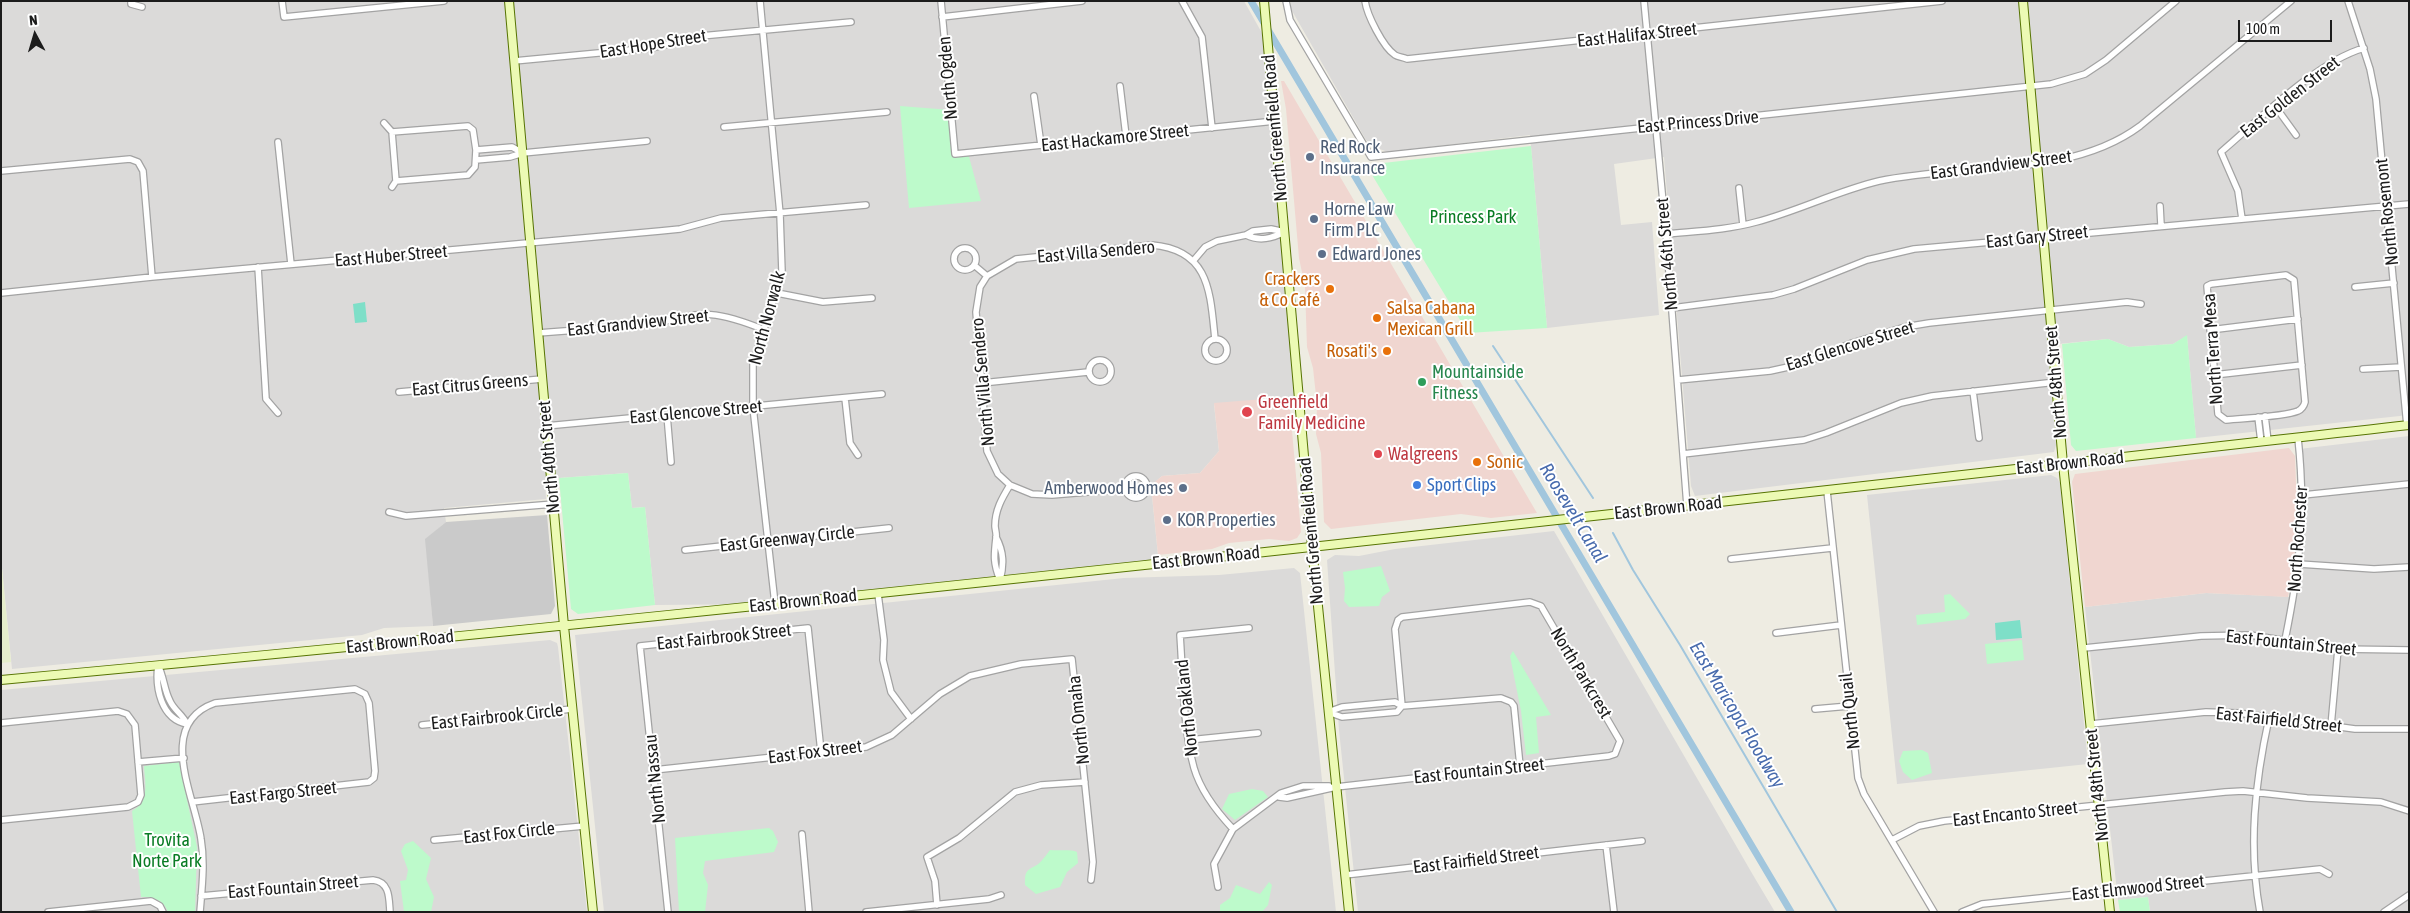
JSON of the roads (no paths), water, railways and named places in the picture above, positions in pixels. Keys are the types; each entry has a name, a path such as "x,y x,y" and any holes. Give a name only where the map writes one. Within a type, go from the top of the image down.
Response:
{"main road":[{"name":"North 40th Street","path":"509,1 564,626 594,912"},
{"name":"North Greenfield Road","path":"1264,1 1312,547 1349,912"},
{"name":"North 48th Street","path":"2023,1 2063,464 2084,648 2110,912"},
{"name":"East Brown Road","path":"1,680 878,594 2408,426"}],"street":[{"path":"131,1 131,4 142,7"},
{"path":"282,1 284,18 444,1"},
{"name":"North Norwalk","path":"760,1 780,214 782,272 754,364 753,406 775,604"},
{"name":"North Ogden","path":"941,1 955,154"},
{"path":"942,17 1082,1"},
{"path":"1182,1 1202,37 1212,128"},
{"name":"East Princess Drive","path":"1286,1 1290,20 1371,158 2052,84 2085,74 2106,60 2176,1"},
{"name":"East Halifax Street","path":"1365,1 1370,18 1388,48 1395,55 1407,59 1942,1"},
{"name":"North 46th Street","path":"1644,1 1666,234 1687,506"},
{"name":"East Grandview Street","path":"1666,234 1743,225 1769,219 1821,199 1879,181 2037,162 2095,151 2131,133 2291,1"},
{"name":"North Rosemont","path":"2348,1 2364,48 2376,99 2408,426"},
{"name":"East Hope Street","path":"514,60 651,48 701,36 851,22"},
{"name":"East Golden Street","path":"2242,218 2238,191 2221,152 2324,66 2349,52 2364,48"},
{"path":"1120,86 1126,136"},
{"path":"1034,96 1041,145"},
{"path":"2275,106 2296,135"},
{"path":"724,127 887,112"},
{"name":"East Hackamore Street","path":"955,154 1275,121"},
{"path":"384,123 392,132 396,181 392,187"},
{"path":"392,132 464,125 473,130 476,150 476,160 472,173 462,177 396,181"},
{"path":"476,160 523,153 647,141"},
{"path":"278,142 291,264"},
{"path":"476,150 512,147 523,153"},
{"path":"491,149 492,159"},
{"path":"1,171 130,159 138,162 143,171 152,277"},
{"path":"1738,188 1743,225"},
{"name":"East Gary Street","path":"1672,308 1773,295 1794,289 1867,260 1914,249 2161,225 2409,204"},
{"name":"East Huber Street","path":"1,294 152,277 680,229 721,218 866,205"},
{"path":"2160,206 2161,225"},
{"path":"1215,339 1210,294 1207,284 1194,260 1205,247 1217,241 1246,235 1254,239 1272,238 1285,232"},
{"name":"East Villa Sendero","path":"987,276 1016,259 1152,245 1175,249 1194,260"},
{"path":"974,265 987,276"},
{"path":"258,267 266,399 278,413"},
{"name":"North Terra Mesa","path":"2258,417 2226,420 2222,419 2218,414 2206,290 2211,284 2286,275 2294,280 2305,402 2303,408 2298,411 2266,416"},
{"name":"North Villa Sendero","path":"987,276 980,287 976,312 987,451 998,474 1010,485"},
{"path":"2355,286 2394,284"},
{"path":"777,293 823,302 872,298"},
{"name":"East Glencove Street","path":"1678,380 1770,371 1802,364 1852,343 1905,327 2127,302 2141,304"},
{"name":"East Grandview Street","path":"538,333 656,324 674,318 715,313 764,330"},
{"path":"2210,330 2298,320"},
{"path":"2214,375 2302,365"},
{"path":"2363,369 2401,366"},
{"path":"982,383 1088,372"},
{"name":"East Citrus Greens","path":"399,392 542,379"},
{"path":"1683,454 1804,440 1901,404 1932,396 2056,382"},
{"path":"1973,391 1979,438"},
{"name":"East Glencove Street","path":"546,426 882,394"},
{"path":"845,398 850,443 858,455"},
{"path":"667,415 671,462"},
{"path":"2266,416 2265,441 2258,417 2266,416"},
{"name":"North Rochester","path":"2285,640 2299,564 2303,495 2298,438"},
{"path":"1132,476 1139,476 1147,484 1147,491 1138,498 1128,495 1124,489 1126,481 1132,476"},
{"path":"2303,495 2409,484"},
{"path":"1000,580 1004,568 1001,547 996,537 997,508 1010,485 1032,494 1052,495 1124,489"},
{"name":"North Quail","path":"1827,491 1858,778 1864,794 1934,912"},
{"path":"389,512 406,516 554,504"},
{"name":"East Greenway Circle","path":"685,550 890,528"},
{"path":"1731,559 1832,548"},
{"path":"2299,564 2374,569 2409,567"},
{"path":"878,594 884,640 883,660 891,692 911,719"},
{"name":"North Parkcrest","path":"1402,706 1395,624 1402,617 1534,603 1541,606 1618,734 1620,741 1618,747"},
{"path":"1776,633 1841,625"},
{"name":"East Fairbrook Street","path":"640,646 808,628 821,752"},
{"name":"North Oakland","path":"1233,829 1217,812 1195,769 1190,740 1180,635 1249,628"},
{"name":"East Fountain Street","path":"2084,648 2202,636 2250,635 2338,649 2409,650"},
{"name":"North Nassau","path":"640,646 668,912"},
{"path":"2331,726 2338,649"},
{"name":"East Fox Street","path":"654,770 866,747 892,735 940,694 970,676 1021,664 1072,659"},
{"name":"North Omaha","path":"1072,659 1093,862 1091,880"},
{"path":"158,665 173,706 188,724"},
{"path":"158,665 156,677 158,693 167,711 178,722 188,724"},
{"name":"East Fargo Street","path":"188,724 202,709 215,703 355,689 365,694 369,702 376,770 372,780 362,785 192,802"},
{"path":"1328,712 1342,707 1380,703 1395,702 1402,706 1496,697 1507,700 1514,706 1520,766"},
{"path":"1380,703 1382,713"},
{"path":"167,711 173,706"},
{"path":"1328,712 1342,717 1396,712 1402,706"},
{"path":"1815,709 1849,706"},
{"name":"East Fairbrook Circle","path":"422,725 572,709"},
{"path":"1,723 118,711 129,715 134,725 141,795 138,802 128,808 1,820"},
{"name":"East Fairfield Street","path":"2091,724 2206,712 2238,713 2331,726 2409,730"},
{"path":"2260,912 2253,839 2256,792 2269,718"},
{"path":"188,724 183,736 184,758 202,848 200,912"},
{"path":"1190,740 1258,732"},
{"name":"East Fountain Street","path":"1233,829 1255,810 1278,797 1287,798 1297,791 1609,756 1615,754 1618,747"},
{"path":"138,762 184,758"},
{"path":"937,904 935,882 927,857 959,838 1014,792 1041,786 1085,782"},
{"name":"East Encanto Street","path":"1892,840 1919,826 1944,822 2225,792 2256,792 2381,802 2409,810"},
{"name":"East Fox Circle","path":"434,840 584,826"},
{"path":"1218,887 1214,864 1233,829"},
{"path":"802,834 809,912"},
{"name":"East Fairfield Street","path":"1345,875 1642,841"},
{"path":"1606,845 1614,912"},
{"name":"East Elmwood Street","path":"1962,912 1982,904 2320,869 2329,874"},
{"name":"East Fountain Street","path":"201,896 373,880 384,885 388,891 390,912"},
{"path":"866,912 989,899 1001,895"},
{"path":"2384,912 2409,895"},
{"path":"48,912 151,901 162,909"}],"waterway":[{"name":"Roosevelt Canal","path":"1251,1 1791,912"},
{"name":"East Maricopa Floodway","path":"1493,346 1593,498"},
{"name":"East Maricopa Floodway","path":"1613,533 1633,570 1680,645 1837,912"}],"place":[{"name":"Red Rock Insurance","path":"1310,157"},
{"name":"Horne Law Firm PLC","path":"1314,219"},
{"name":"Edward Jones","path":"1322,254"},
{"name":"Crackers & Co Café","path":"1330,289"},
{"name":"Salsa Cabana Mexican Grill","path":"1377,318"},
{"name":"Rosati's","path":"1387,351"},
{"name":"Mountainside Fitness","path":"1422,382"},
{"name":"Greenfield Family Medicine","path":"1247,412"},
{"name":"Walgreens","path":"1378,454"},
{"name":"Sonic","path":"1477,462"},
{"name":"Sport Clips","path":"1417,485"},
{"name":"Amberwood Homes","path":"1183,488"},
{"name":"KOR Properties","path":"1167,520"}],"park label":[{"name":"Princess Park","path":"1473,217"},
{"name":"Trovita Norte Park","path":"167,850"}]}
